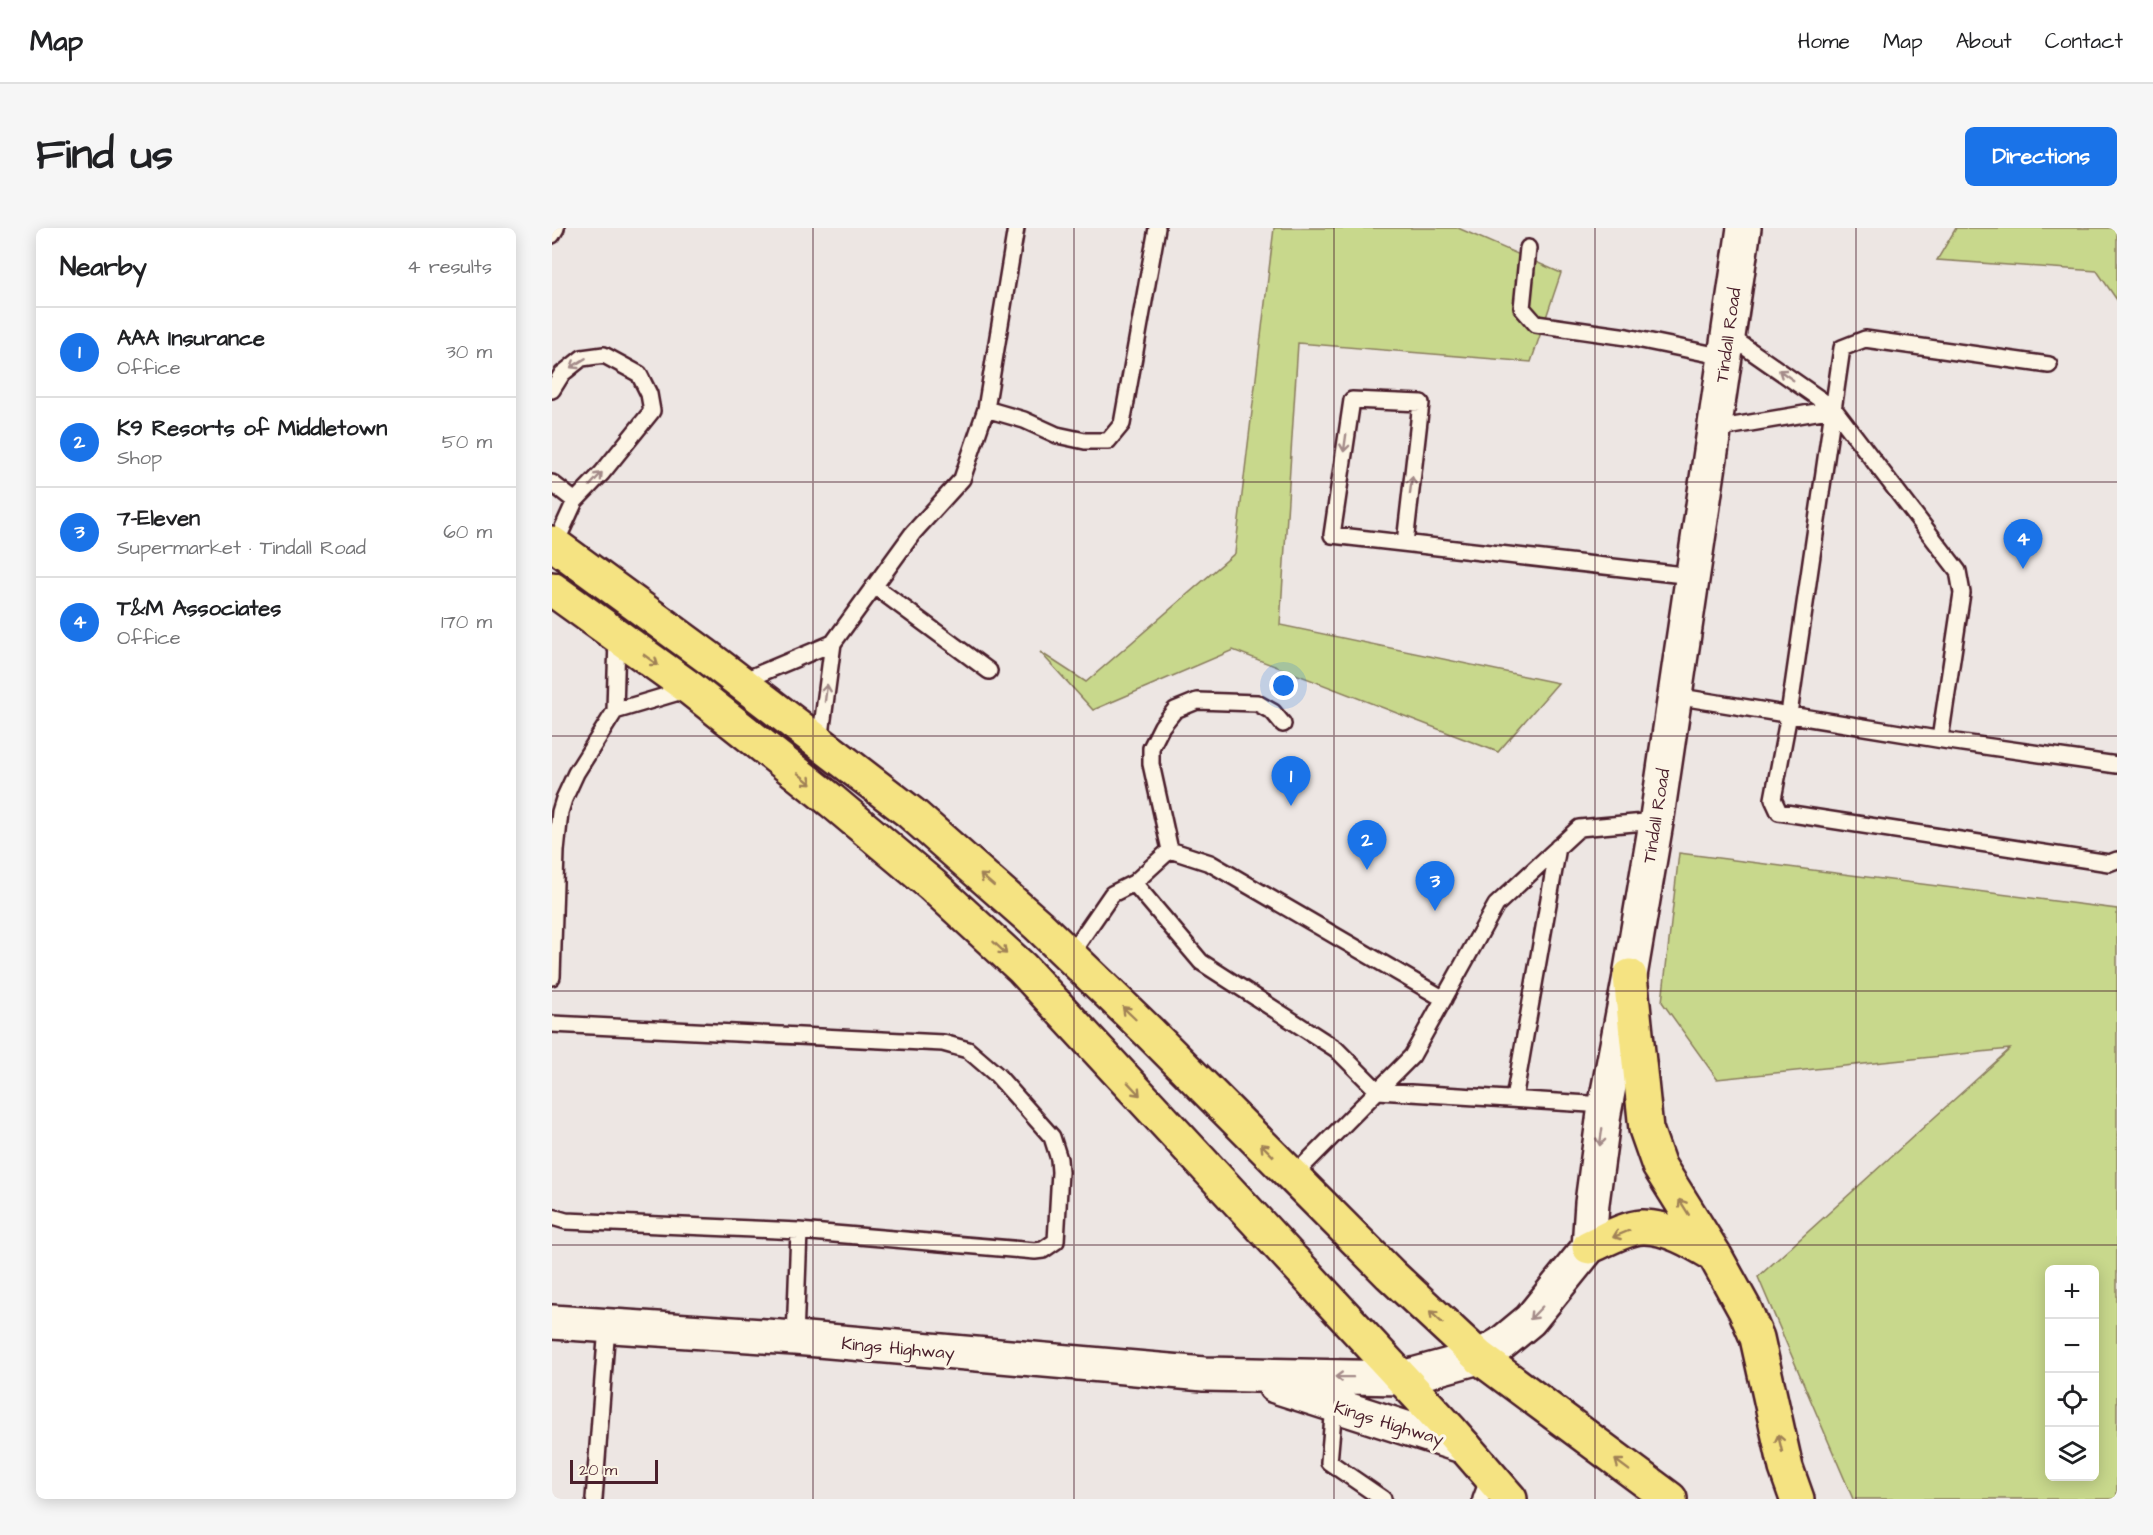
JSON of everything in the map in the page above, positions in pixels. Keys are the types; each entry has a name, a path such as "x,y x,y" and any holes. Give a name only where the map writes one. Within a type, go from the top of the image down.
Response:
{"highway":[{"path":"553,544 740,682 911,813 1070,955 1390,1274 1479,1357 1670,1499"},
{"path":"552,589 691,689 832,801 932,885 1022,968 1465,1447 1494,1491"},
{"path":"1630,976 1646,1129 1659,1166 1714,1254 1745,1310 1756,1338 1786,1468 1797,1499"},
{"path":"1589,1247 1632,1229 1643,1227 1682,1235 1714,1254"}],"street":[{"name":"Tindall Road","path":"1589,1247 1592,1203 1605,1105 1630,976 1656,821 1744,228"},
{"path":"1479,1357 1501,1344 1530,1320 1589,1247"},
{"name":"Kings Highway","path":"552,1322 795,1338 1244,1376 1402,1378 1479,1357"},
{"name":"Kings Highway","path":"1244,1376 1465,1447"}],"lane":[{"path":"552,235 556,228"},
{"path":"820,743 833,643 913,533 962,479 986,409 1016,228"},
{"path":"986,409 1024,420 1057,435 1085,441 1108,441 1122,424 1157,228"},
{"path":"1528,248 1522,308 1536,324 1627,337 1727,346 1834,409 1958,571 1962,593 1940,739"},
{"path":"2049,365 1865,339 1842,348 1789,714 1773,799 1779,812 2109,863 2117,860"},
{"path":"552,390 562,374 582,358 604,354 639,374 649,394 652,411 576,501 553,544"},
{"path":"1405,543 1421,403 1352,400 1332,535 1692,576"},
{"path":"1714,429 1834,409"},
{"path":"552,483 576,501"},
{"path":"874,586 989,670"},
{"path":"552,977 556,851 561,812 573,779 615,711 618,635"},
{"path":"740,682 833,643"},
{"path":"615,711 691,689"},
{"path":"1675,696 2117,765"},
{"path":"1170,850 1151,764 1151,748 1162,726 1175,710 1197,701 1257,703 1273,712 1283,724"},
{"path":"1293,1176 1413,1056 1496,905 1579,828 1656,821"},
{"path":"1514,1099 1558,847"},
{"path":"1070,955 1112,894 1134,884 1170,850"},
{"path":"1170,850 1210,863 1444,999"},
{"path":"1134,884 1200,963 1336,1049 1378,1090 1605,1105"},
{"path":"552,1024 956,1045 968,1050 988,1066 1046,1129 1056,1147 1060,1172 1056,1241 1043,1250 1035,1251 799,1231 566,1221 552,1217"},
{"path":"795,1338 799,1231"},
{"path":"594,1499 607,1326"},
{"path":"1334,1406 1329,1462 1383,1499"}],"green space":[{"path":"1274,228 1458,228 1561,273 1531,362 1298,343 1280,625 1558,683 1498,752 1233,650 1093,710 1040,652 1086,682 1235,553"},
{"path":"1956,228 2117,228 2117,300 2097,271 1937,260"},
{"path":"1679,853 2117,909 2117,1499 1853,1499 1758,1277 2010,1049 1717,1079 1662,1002"}],"place":[{"name":"T&M Associates","path":"2023,569"},
{"name":"AAA Insurance","path":"1291,806"},
{"name":"K9 Resorts of Middletown","path":"1367,870"},
{"name":"7-Eleven","path":"1435,911"}]}
